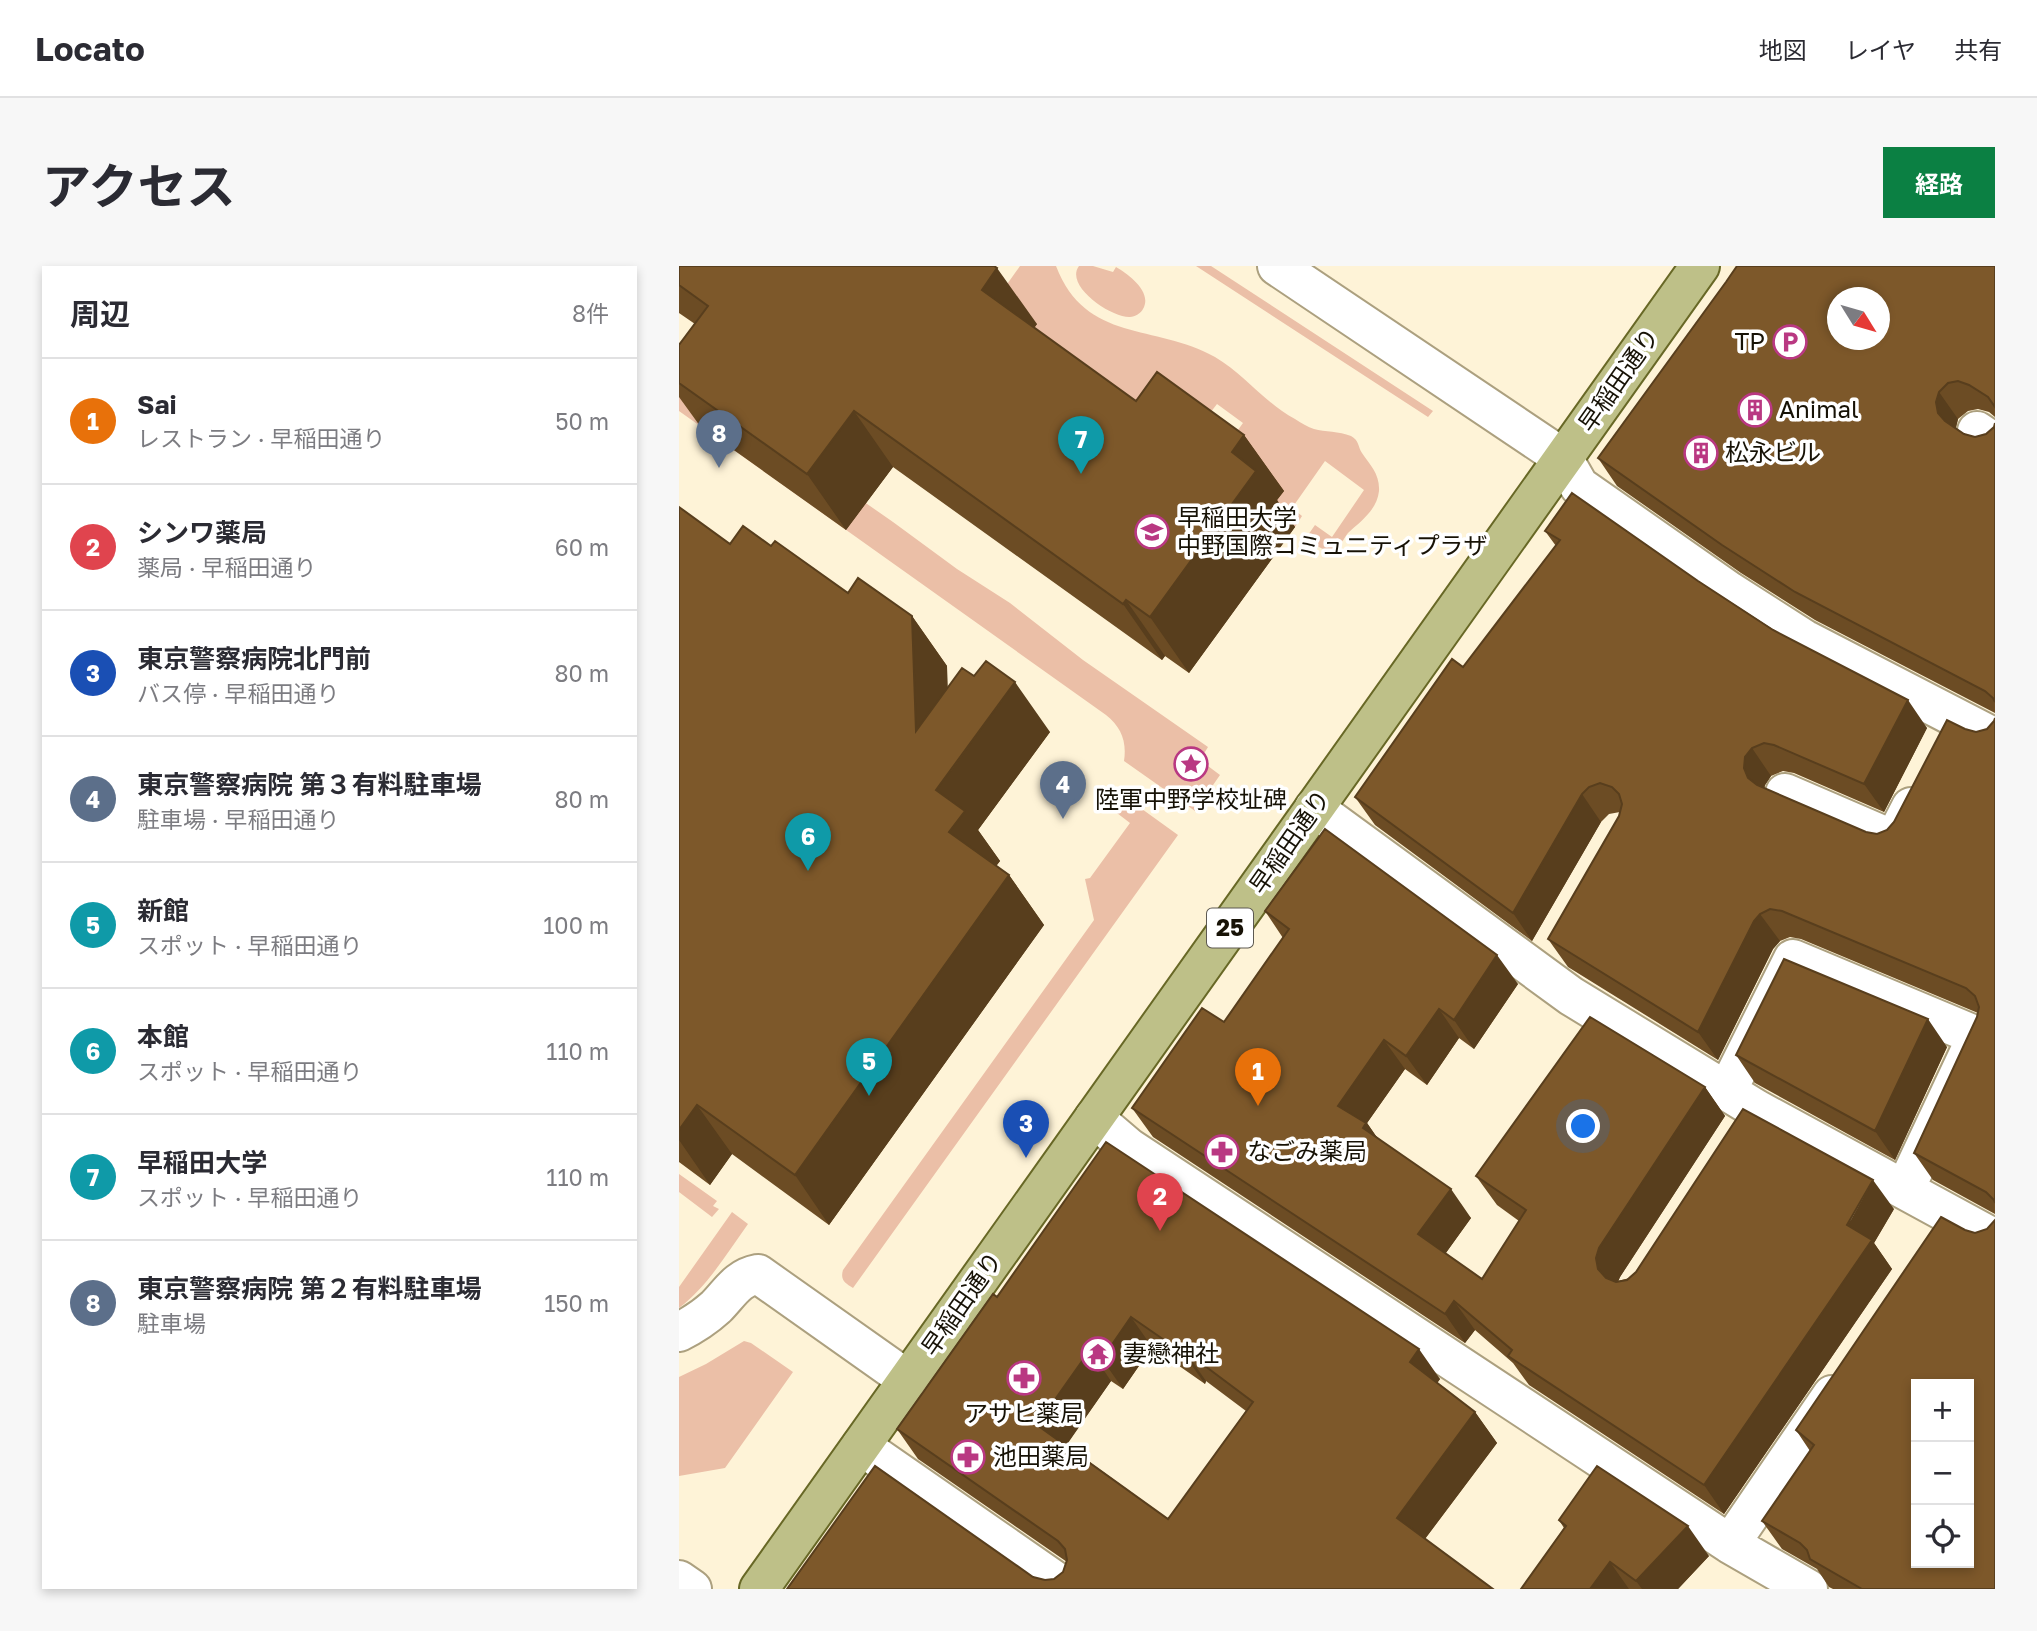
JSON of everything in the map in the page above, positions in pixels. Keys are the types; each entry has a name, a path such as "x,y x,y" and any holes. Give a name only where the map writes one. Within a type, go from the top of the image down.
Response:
{"main road":[{"name":"早稲田通り","path":"759,1589 1700,266"}],"street":[{"path":"1277,266 1563,458 1579,486 1729,591 1804,639 1995,738"},
{"path":"1785,793 1894,839 1957,718"},
{"path":"1314,808 1571,996 1741,1100 1905,1189 1946,1229 1995,1239"},
{"path":"1539,973 1559,938"},
{"path":"1734,1143 1741,1100 1793,959 1977,1035 1905,1189"},
{"path":"1094,1118 1128,1147 1730,1544 1808,1589"},
{"path":"679,1332 716,1306 737,1282 758,1274 908,1380"},
{"path":"1730,1544 1853,1364"},
{"path":"861,1447 1066,1589"},
{"path":"679,1580 692,1589"}],"shaded area":[{"path":"1020,266 1056,266 1069,291 1085,308 1104,320 1169,339 1215,357 1274,405 1302,423 1314,429 1342,433 1354,438 1378,480 1378,498 1372,509 1334,549 1317,546 1308,535 1315,525 1332,537 1364,490 1325,461 1292,508 1302,516 1295,527 1271,508 1283,491 1225,448 1243,423 1217,404 1176,457 998,297"},
{"path":"1079,266 1093,266 1113,272 1116,267 1121,270 1142,290 1145,303 1142,310 1136,316 1130,317 1102,307 1078,283 1076,274"},
{"path":"1196,266 1211,266 1433,411 1428,417"},
{"path":"679,371 957,569 1010,603 1083,660 1208,747 1200,760 1220,775 1195,811 1124,761 1122,735 1116,724 1106,715 679,411"},
{"path":"1110,786 1178,835 853,1288 844,1281 843,1270 1094,920 1085,879 1090,878 1130,823 1100,800"},
{"path":"679,1174 717,1201 713,1206 719,1209 712,1217 679,1192"},
{"path":"732,1212 748,1224 708,1279 679,1308 679,1287"},
{"path":"744,1341 793,1372 725,1468 679,1476 679,1377"}],"building":[{"path":"679,266 994,266 997,268 982,290 1136,401 1157,372 1244,435 1232,452 1256,471 1150,617 1126,600 1123,604 854,411 807,474 679,383 679,345 708,306 679,285"},
{"path":"1737,266 1995,266 1995,407 1988,397 1958,381 1948,383 1939,392 1936,402 1938,413 1945,421 1964,434 1975,437 1986,434 1995,423 1995,702 1985,691 1795,592 1722,545 1598,458"},
{"path":"1572,493 1773,630 1908,700 1864,784 1764,743 1752,748 1745,757 1744,768 1748,778 1757,785 1866,832 1877,834 1887,830 1894,822 1947,720 1976,732 1987,729 1995,718 1995,1203 1986,1192 1914,1153 1977,1017 1979,1007 1975,996 1966,988 1782,911 1770,909 1754,921 1698,1032 1548,939 1619,816 1622,804 1619,794 1612,787 1600,783 1589,787 1582,794 1513,913 1355,797 1452,659 1463,667 1560,540 1545,531"},
{"path":"679,507 730,544 743,526 771,546 775,541 848,593 858,578 912,616 916,731 962,668 974,676 986,661 1015,682 936,790 965,811 949,832 1009,875 795,1175 697,1105 679,1130"},
{"path":"1325,829 1497,955 1454,1020 1439,1009 1406,1056 1384,1040 1338,1106 1366,1123 1363,1128 1451,1189 1418,1234 1482,1279 1526,1210 1476,1176 1590,1017 1705,1087 1599,1248 1596,1258 1598,1269 1606,1278 1616,1282 1627,1280 1636,1272 1743,1109 1873,1180 1847,1225 1872,1240 1704,1485 1508,1356 1512,1350 1454,1301 1445,1314 1132,1108 1202,1008 1224,1022 1289,929 1265,911"},
{"path":"1784,959 1928,1019 1875,1131 1736,1055"},
{"path":"1106,1142 1419,1349 1410,1362 1475,1412 1397,1518 1493,1589 787,1589 875,1466 1033,1577 1054,1579 1063,1572 1067,1560 1065,1549 1058,1541 897,1429 993,1294 997,1297","holes":["1131,1317 1183,1353 1185,1351 1253,1402 1168,1519 1037,1425 1090,1350 1102,1359"]},
{"path":"1941,1217 1975,1233 1987,1229 1995,1220 1995,1589 1862,1589 1810,1559 1807,1550 1800,1543 1762,1521 1814,1445 1796,1430"},
{"path":"1597,1466 1688,1526 1636,1581 1610,1562 1590,1589 1521,1589 1566,1526 1559,1520"}],"place":[{"name":"TP","path":"1790,342"},
{"name":"Animal","path":"1755,410"},
{"name":"松永ビル","path":"1701,453"},
{"name":"東京警察病院 第２有料駐車場","path":"719,468"},
{"name":"早稲田大学","path":"1081,474"},
{"name":"早稲田大学 中野国際コミュニティプラザ","path":"1152,532"},
{"name":"陸軍中野学校址碑","path":"1191,764"},
{"name":"東京警察病院 第３有料駐車場","path":"1063,819"},
{"name":"本館","path":"808,871"},
{"name":"新館","path":"869,1096"},
{"name":"Sai","path":"1258,1106"},
{"name":"なごみ薬局","path":"1222,1152"},
{"name":"東京警察病院北門前","path":"1026,1158"},
{"name":"シンワ薬局","path":"1160,1231"},
{"name":"妻戀神社","path":"1098,1354"},
{"name":"アサヒ薬局","path":"1024,1378"},
{"name":"池田薬局","path":"968,1457"}]}
